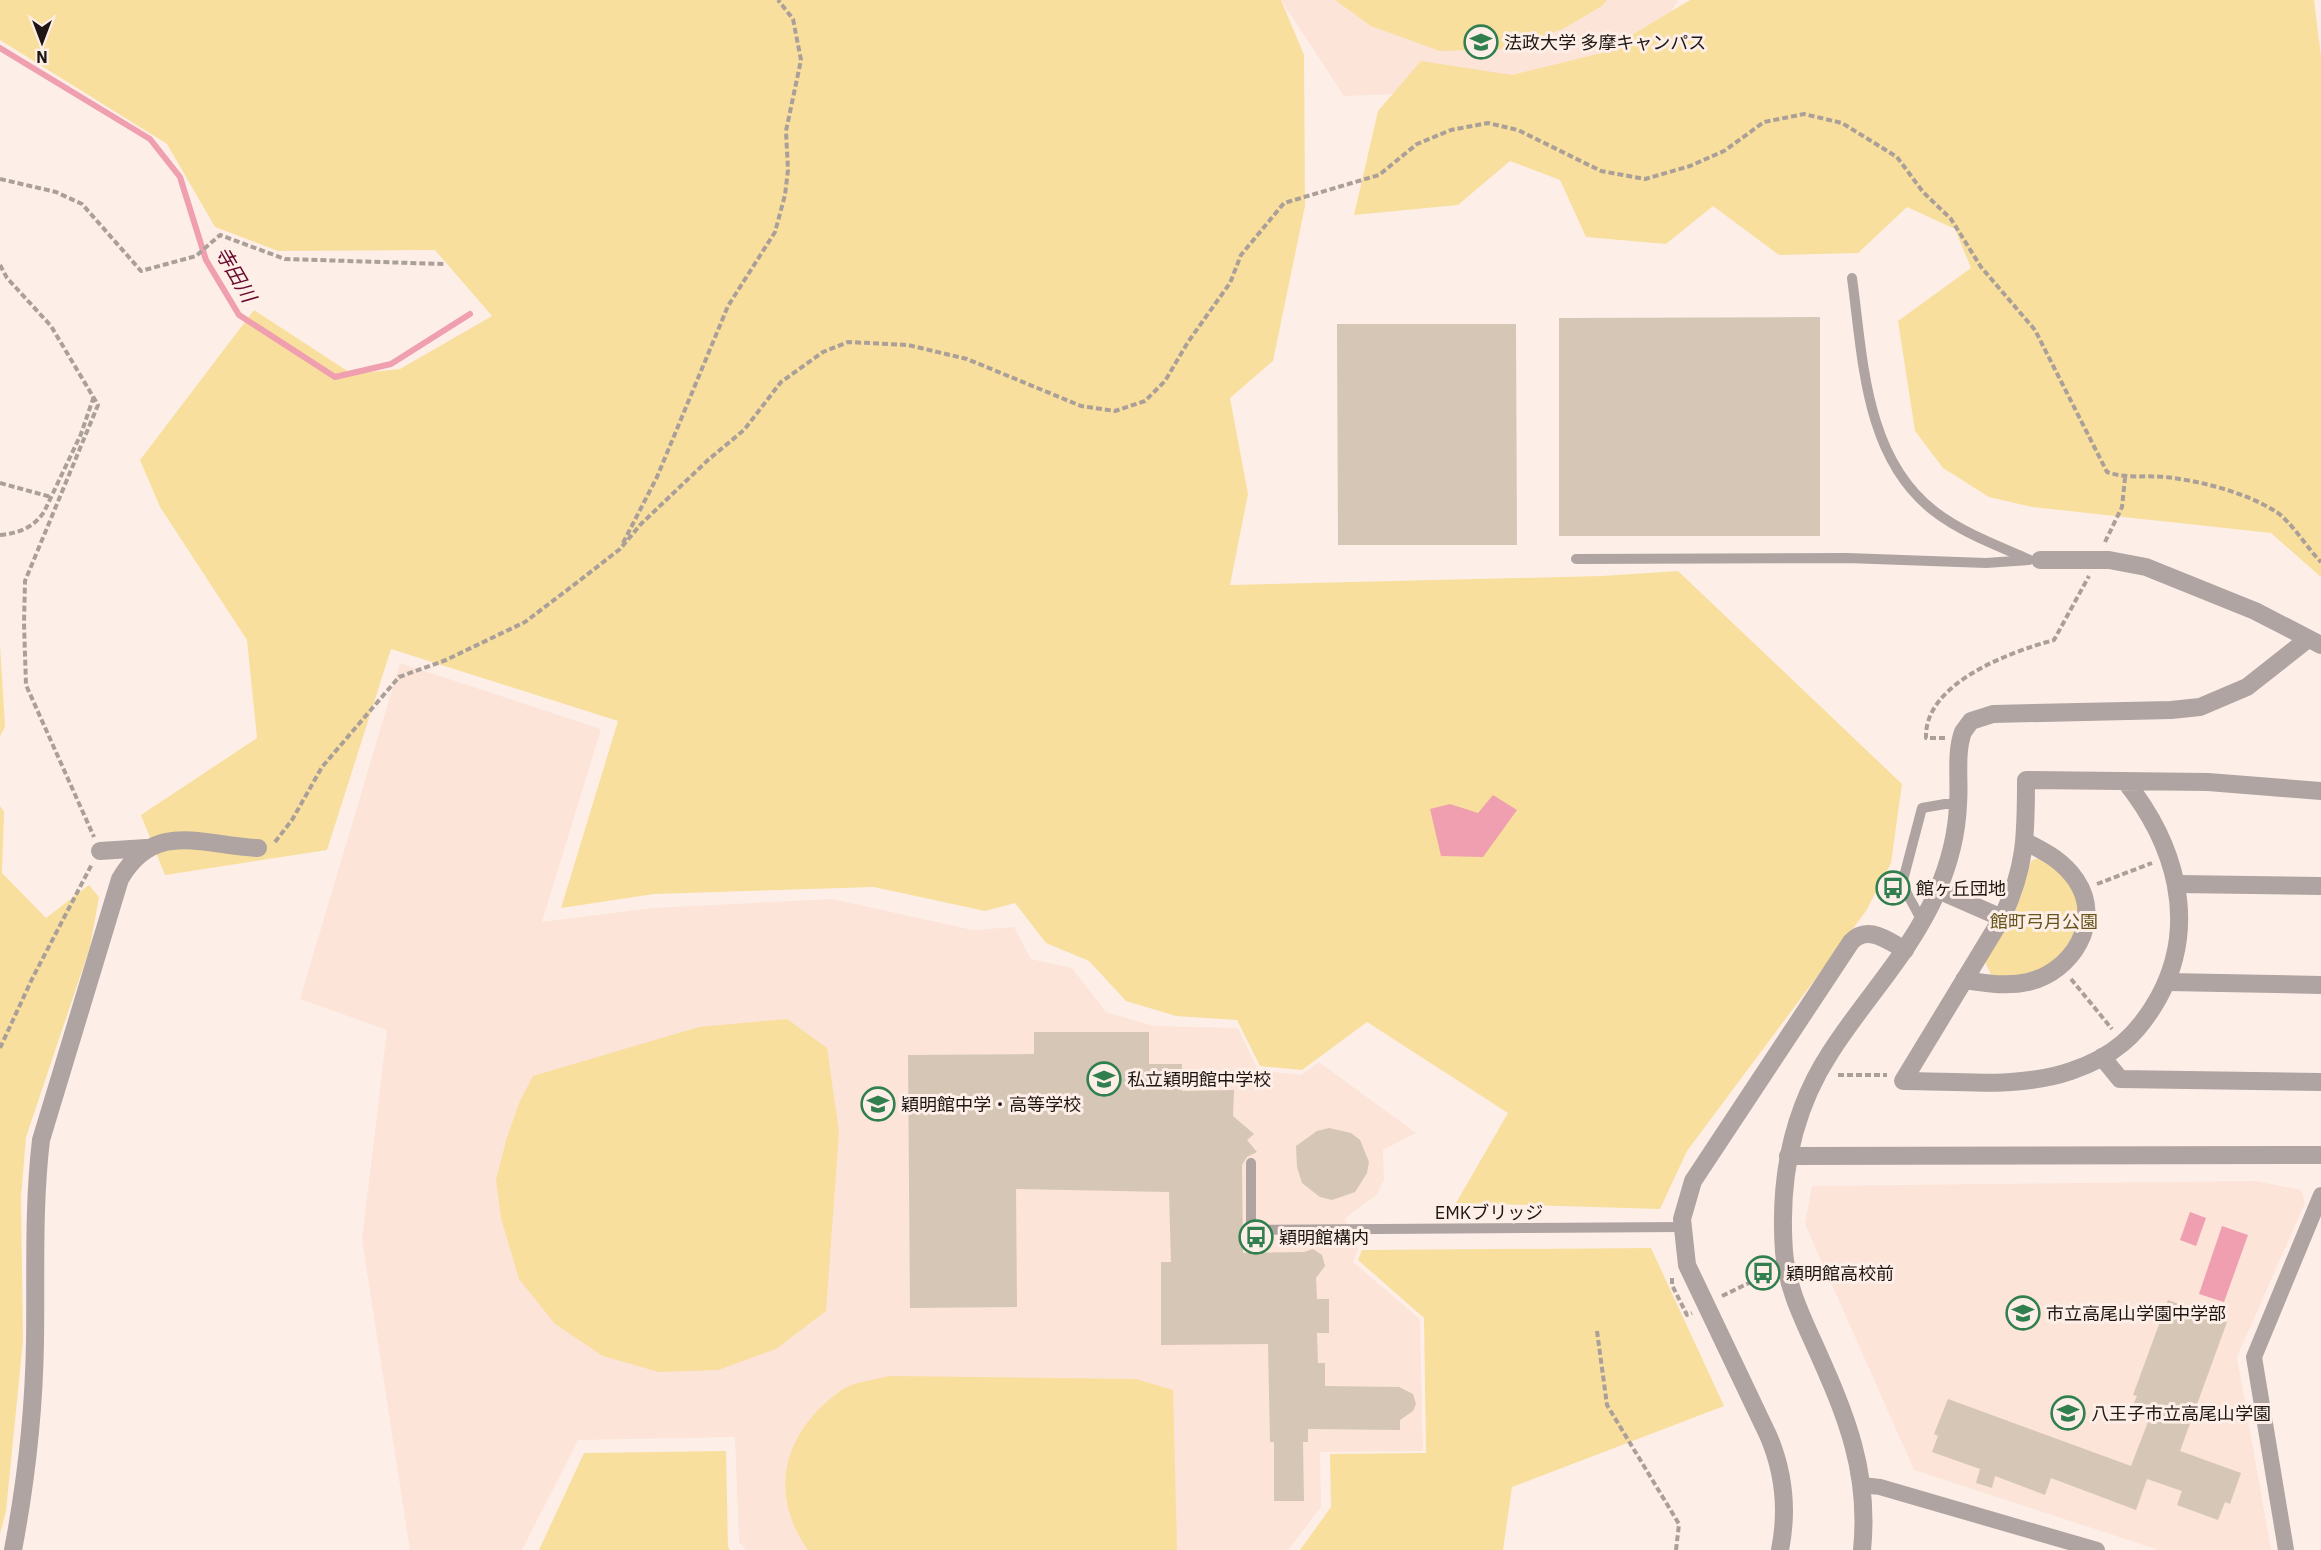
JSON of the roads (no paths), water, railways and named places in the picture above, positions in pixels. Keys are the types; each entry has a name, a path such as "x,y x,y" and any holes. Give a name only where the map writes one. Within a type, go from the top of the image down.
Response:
{"street":[{"path":"1862,1550 1862,1485 1848,1424 1794,1299 1786,1273 1782,1202 1788,1156 1799,1114 1824,1063 1923,923 1938,890 1955,835 1960,738 1968,723 1985,715 2171,710 2212,703 2247,687 2314,642 2254,611 2146,567 2109,560 2034,560"},
{"path":"2125,781 2140,799 2170,856 2177,884 2181,916 2178,947 2167,982 2146,1020 2123,1044 2103,1057 2072,1071 2042,1079 2006,1082 1903,1081 2002,918 2021,871 2026,842 2026,780 2125,781 2208,782 2321,791"},
{"path":"100,851 147,848 163,843 204,840 258,848"},
{"path":"1964,980 1990,984 2027,982 2061,967 2073,956 2085,925 2082,890 2061,862 2026,842"},
{"path":"13,1550 28,1437 35,1344 36,1185 41,1140 120,879 130,862 147,848"},
{"path":"2177,884 2321,886"},
{"path":"1938,890 2002,918"},
{"path":"1780,1550 1784,1520 1784,1491 1774,1450 1693,1280 1684,1251 1682,1227 1688,1193 1700,1168 1851,942 1857,936 1875,934 1905,950"},
{"path":"2167,982 2321,985"},
{"path":"2103,1057 2120,1079 2321,1082"},
{"path":"1788,1156 2321,1155"},
{"path":"2286,1550 2254,1357 2321,1195"},
{"path":"1862,1485 1880,1487 2097,1550"}],"lane":[{"path":"1852,278 1869,397 1883,442 1907,483 1933,510 1968,532 2034,560"},
{"path":"1576,559 1847,558 1986,562 2034,560"},
{"path":"1923,923 1902,884 1922,808 1958,804"},
{"name":"EMKブリッジ","path":"1251,1162 1251,1230 1682,1227"}],"waterway":[{"name":"寺田川","path":"0,48 150,139 180,177 206,260 239,315 335,377 391,364 470,314"}],"place":[{"name":"法政大学 多摩キャンパス","path":"1481,42"},
{"name":"館ヶ丘団地","path":"1893,888"},
{"name":"私立穎明館中学校","path":"1104,1079"},
{"name":"穎明館中学・高等学校","path":"878,1104"},
{"name":"穎明館構内","path":"1256,1237"},
{"name":"穎明館高校前","path":"1763,1273"},
{"name":"市立高尾山学園中学部","path":"2023,1313"},
{"name":"八王子市立高尾山学園","path":"2068,1413"}],"park label":[{"name":"館町弓月公園","path":"2044,921"}]}
